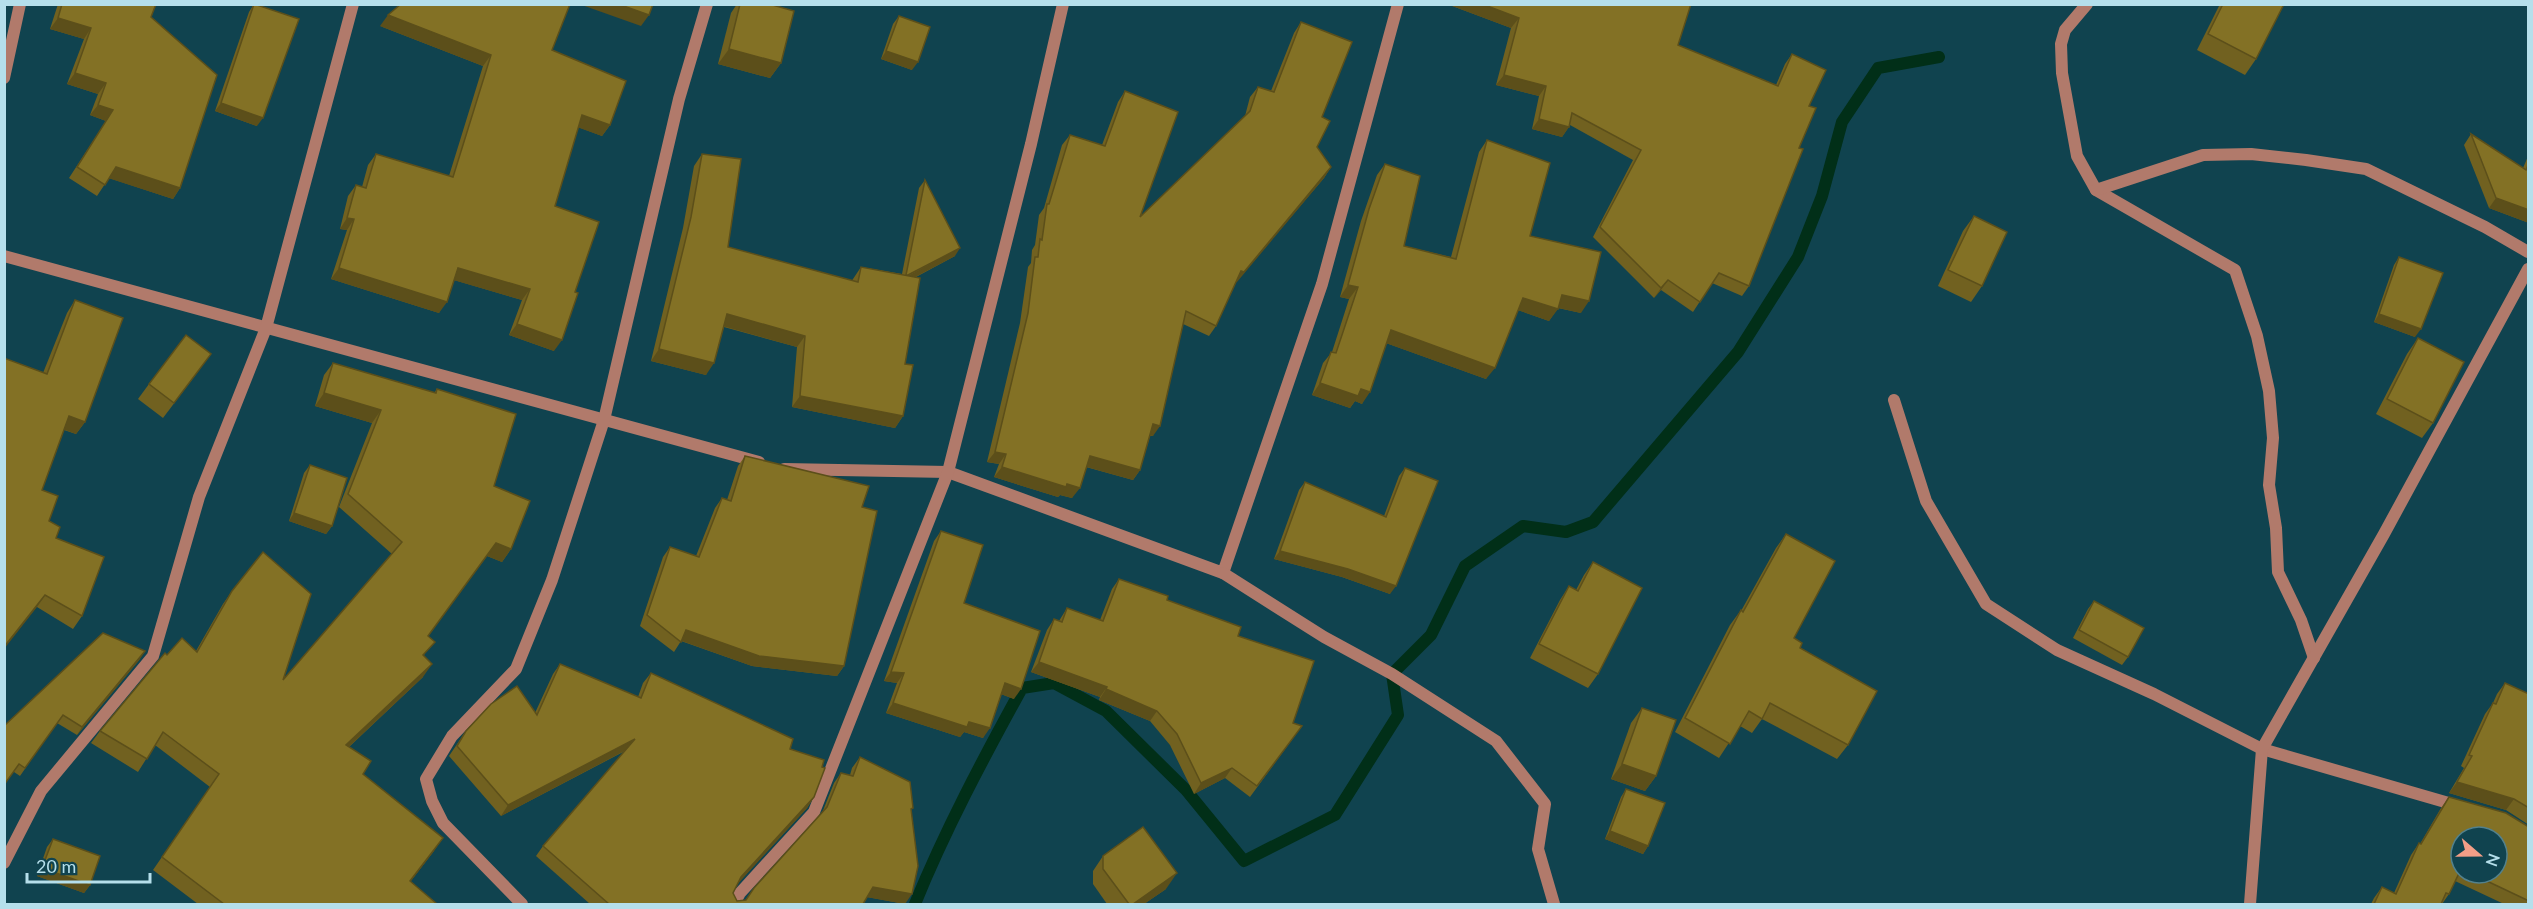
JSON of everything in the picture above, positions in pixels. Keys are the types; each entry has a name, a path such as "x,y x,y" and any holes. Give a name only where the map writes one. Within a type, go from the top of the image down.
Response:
{"street":[{"path":"4,78 20,4"},
{"path":"4,863 41,791 153,656 199,497 266,328 353,4"},
{"path":"522,904 443,823 432,801 426,779 452,736 516,669 552,580 604,420 679,99 707,4"},
{"path":"734,904 740,893 814,812 948,472 1064,4"},
{"path":"1223,573 1322,284 1398,4"},
{"path":"2087,4 2065,30 2061,44 2062,73 2077,156 2096,190 2235,270 2256,336 2269,391 2273,438 2270,485 2276,528 2278,572 2301,620 2314,658"},
{"path":"2096,190 2203,155 2251,154 2306,160 2366,170 2486,227 2529,252"},
{"path":"4,256 786,469 948,472 1223,573 1324,638 1392,674 1496,741 1545,804 1538,849 1554,904"},
{"path":"2250,904 2262,749 2529,269"},
{"path":"1894,400 1926,501 1986,604 2057,650 2154,694 2262,749 2469,808"}],"building":[{"path":"62,4 156,4 151,17 217,75 180,188 116,167 105,185 77,167 113,110 98,105 106,83 75,73 91,28 58,18"},
{"path":"254,4 299,19 263,118 221,103"},
{"path":"401,4 570,4 552,50 626,81 610,125 582,115 555,206 599,222 575,292 578,293 562,340 517,324 530,289 458,268 447,302 339,268 354,219 347,218 356,185 366,188 376,154 453,177 491,55 388,15"},
{"path":"618,4 653,4 649,15"},
{"path":"740,4 769,4 794,11 781,63 729,49"},
{"path":"1482,4 1691,4 1678,45 1778,86 1792,54 1826,70 1809,106 1816,108 1799,148 1803,149 1749,286 1719,273 1700,302 1668,280 1661,288 1600,227 1641,150 1572,113 1569,127 1539,119 1546,86 1504,75 1519,18"},
{"path":"2223,4 2284,4 2256,59 2208,34"},
{"path":"899,16 930,27 918,62 886,51"},
{"path":"1301,22 1352,42 1322,117 1330,121 1317,147 1331,167 1244,272 1241,271 1216,326 1186,311 1160,426 1153,424 1140,470 1090,456 1080,488 1067,484 1066,487 1002,467 1006,454 995,452 1028,313 1035,257 1038,257 1040,239 1042,240 1047,204 1049,204 1070,135 1105,146 1125,91 1178,112 1140,217 1250,111 1258,87 1274,92"},
{"path":"2471,134 2526,170 2529,163 2529,210 2496,198"},
{"path":"1487,140 1550,163 1530,236 1601,252 1589,301 1562,295 1558,309 1523,298 1495,368 1391,330 1370,392 1361,389 1358,396 1320,383 1331,352 1336,353 1358,287 1348,285 1369,209 1385,164 1420,176 1404,246 1456,259"},
{"path":"702,154 741,159 728,247 858,282 861,267 920,278 905,364 913,365 903,416 800,396 805,336 727,314 714,363 659,349 691,217"},
{"path":"925,180 960,248 906,275"},
{"path":"1974,216 2007,232 1982,286 1948,270"},
{"path":"2399,257 2443,273 2421,329 2379,314"},
{"path":"75,300 123,318 85,422 69,416 42,490 58,496 49,521 60,527 56,538 104,557 82,616 45,595 4,647 4,358 47,374"},
{"path":"186,335 211,354 174,403 149,384"},
{"path":"2418,338 2464,362 2433,423 2387,399"},
{"path":"333,363 436,393 437,389 516,414 494,486 530,501 511,549 496,543 428,636 435,642 423,655 432,664 346,745 371,761 363,774 443,838 410,881 437,904 224,904 162,857 219,774 163,732 147,759 100,731 165,653 167,655 182,638 197,652 232,591 263,552 311,594 283,680 402,542 348,494 381,410 324,393"},
{"path":"745,456 869,486 862,507 877,511 844,666 759,656 686,630 681,642 647,615 670,547 699,557 722,498 731,501"},
{"path":"310,465 347,478 332,526 294,513"},
{"path":"1405,468 1438,481 1396,586 1348,569 1280,551 1305,482 1386,517"},
{"path":"941,531 983,545 964,603 1040,631 1021,689 1005,683 990,728 969,722 967,727 893,703 904,673 891,672"},
{"path":"1786,534 1835,561 1794,638 1802,643 1800,648 1877,691 1848,745 1770,703 1762,719 1749,711 1730,744 1685,718 1741,610 1743,612"},
{"path":"1593,562 1642,588 1598,674 1539,644 1569,586 1578,591"},
{"path":"1119,579 1168,596 1167,600 1241,627 1238,636 1314,661 1293,723 1302,726 1257,786 1232,768 1201,783 1177,734 1157,711 1106,689 1107,687 1039,662 1054,619 1062,622 1067,608 1103,621"},
{"path":"2094,601 2144,628 2128,657 2079,630"},
{"path":"103,633 145,651 82,727 63,715 25,768 19,764 4,785 4,726"},
{"path":"560,664 641,698 651,673 793,739 790,749 824,760 822,767 825,768 814,797 741,877 733,893 737,901 746,900 754,888 827,807 841,773 853,776 860,757 910,782 918,866 912,894 873,887 863,904 609,904 543,846 635,739 508,805 457,746 466,731 491,704 517,686 537,715"},
{"path":"2505,683 2529,694 2529,808 2514,799 2457,782 2472,756 2469,755"},
{"path":"1642,708 1676,720 1656,776 1622,764"},
{"path":"1626,789 1665,803 1648,846 1610,831"},
{"path":"2449,797 2506,813 2529,827 2529,901 2495,885 2509,885 2509,825 2449,825 2449,885 2453,885 2441,904 2374,904 2382,887 2396,894 2419,843 2421,844"},
{"path":"1143,827 1177,873 1133,904 1129,904 1103,869 1103,856"},
{"path":"53,839 100,856 90,885 42,868"}],"waterway":[{"path":"915,904 952,822 1022,688 1054,683 1106,711 1186,790 1244,861 1335,815 1398,715 1392,674 1431,635 1465,566 1523,526 1566,532 1593,522 1738,352 1798,257 1822,196 1842,122 1878,68 1939,57"}]}
